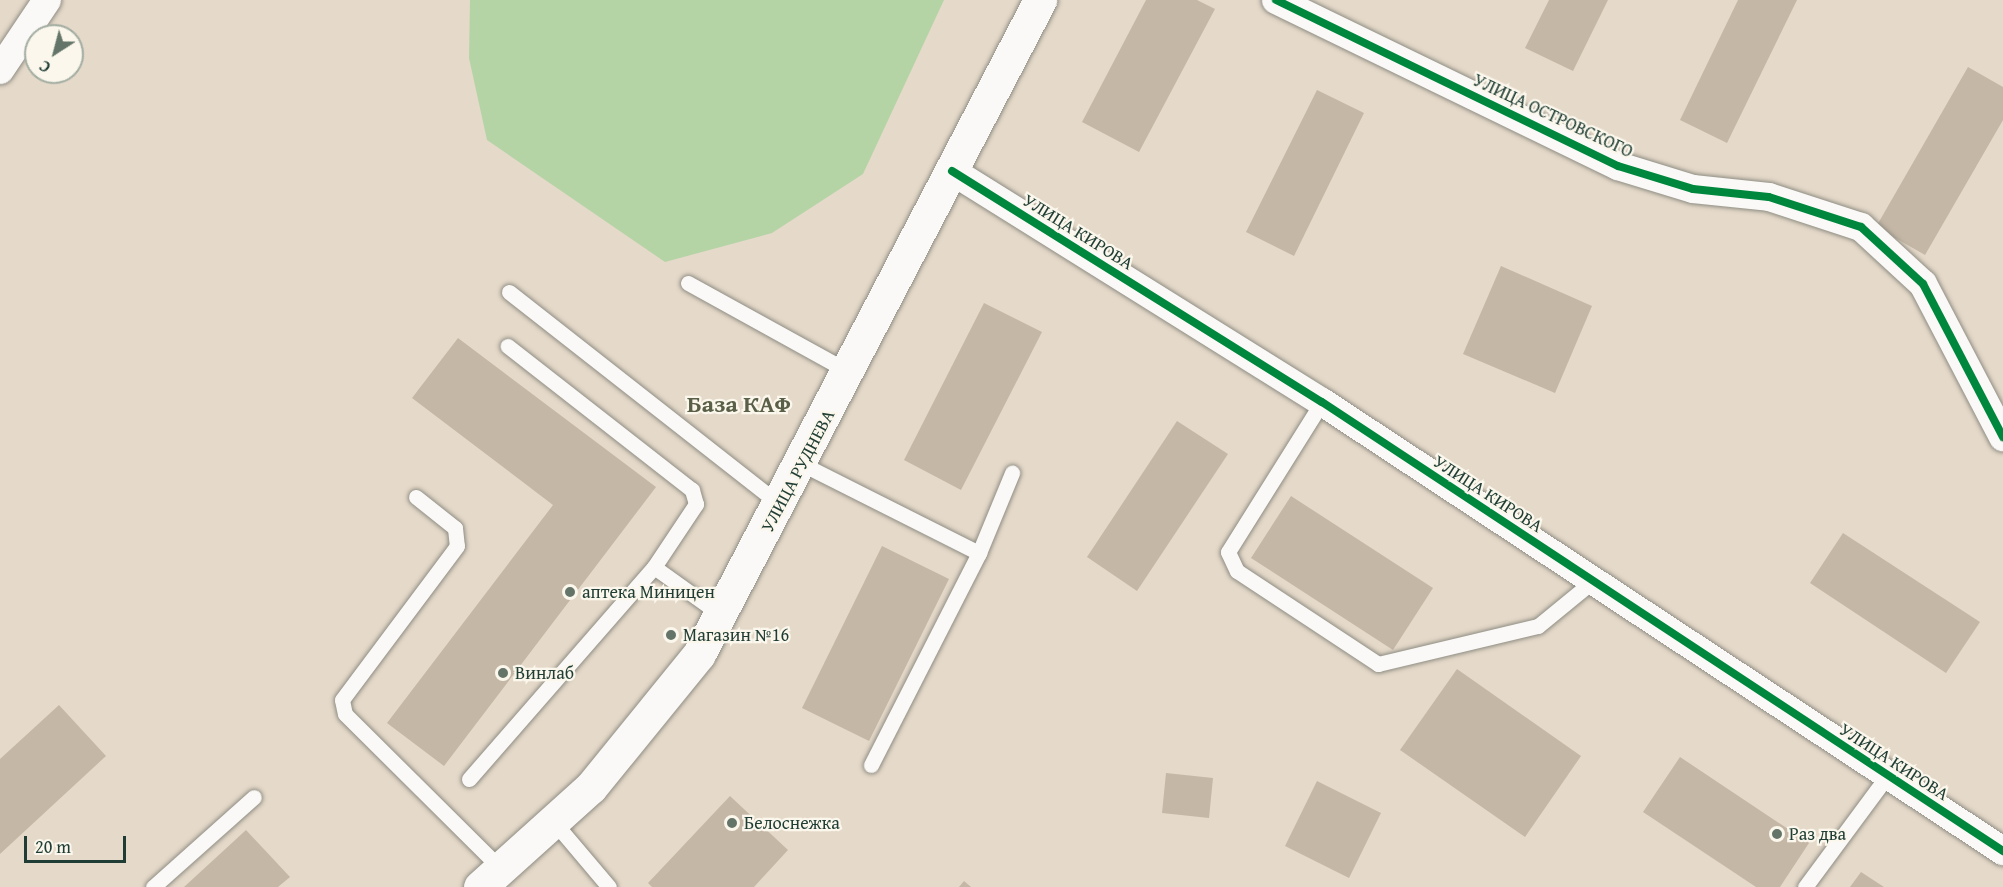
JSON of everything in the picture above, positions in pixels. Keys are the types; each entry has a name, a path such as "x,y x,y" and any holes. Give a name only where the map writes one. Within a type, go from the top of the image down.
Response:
{"main road":[{"name":"УЛИЦА РУДНЕВА","path":"491,878 554,822 611,765 686,674 781,505 1040,0"}],"street":[{"path":"0,70 46,0"},
{"name":"УЛИЦА ОСТРОВСКОГО","path":"1276,0 1618,166 1693,189 1769,197 1861,227 1923,284 2003,437"},
{"name":"УЛИЦА КИРОВА","path":"952,171 1322,402 2003,851"}],"lane":[{"path":"688,283 849,372"},
{"path":"509,291 781,505"},
{"path":"469,779 654,567 687,523 696,504 692,490 508,346"},
{"path":"1322,402 1228,552 1236,572 1378,664 1538,626 1593,581"},
{"path":"802,464 979,553"},
{"path":"871,765 979,553 1012,473"},
{"path":"416,497 455,528 457,546 342,700 345,714 491,878"},
{"path":"654,567 721,615"},
{"path":"1805,887 1888,775"},
{"path":"153,887 254,797"},
{"path":"554,822 609,887"}],"green space":[{"path":"470,0 944,0 863,174 772,233 665,262 487,140 469,58"}],"building":[{"path":"1146,0 1197,0 1215,9 1139,152 1082,122"},
{"path":"1549,0 1608,0 1573,71 1525,48"},
{"path":"1738,0 1797,0 1727,143 1680,120"},
{"path":"1968,67 2003,87 2003,120 1925,255 1876,227"},
{"path":"1317,90 1364,113 1294,256 1246,232"},
{"path":"1501,266 1592,306 1555,393 1463,354"},
{"path":"984,303 1042,332 961,490 904,460"},
{"path":"458,338 656,487 444,766 387,723 553,505 412,398"},
{"path":"1177,421 1228,454 1137,591 1087,557"},
{"path":"1291,496 1433,588 1393,650 1251,558"},
{"path":"1843,533 1980,622 1946,673 1810,583"},
{"path":"882,546 949,579 869,741 802,708"},
{"path":"1457,669 1581,756 1525,837 1400,750"},
{"path":"59,705 106,756 0,854 0,759"},
{"path":"1680,757 1809,843 1780,887 1756,887 1643,812"},
{"path":"1166,773 1213,778 1209,818 1162,813"},
{"path":"1317,781 1381,813 1349,878 1285,846"},
{"name":"Белоснежка","path":"730,796 788,850 754,887 652,887 648,883"},
{"path":"246,830 290,877 278,887 184,887"},
{"path":"1861,872 1884,887 1850,887"},
{"path":"964,881 971,887 959,887"}],"cycle path":[{"path":"1276,0 1618,166 1693,189 1769,197 1861,227 1923,284 2003,437"},
{"path":"952,171 1322,402 2003,851"}],"place":[{"name":"аптека Миницен","path":"570,592"},
{"name":"Магазин №16","path":"671,635"},
{"name":"Винлаб","path":"503,673"},
{"name":"Белоснежка","path":"732,823"},
{"name":"Раз два","path":"1777,834"}],"district":[{"name":"База КАФ","path":"739,404"}]}
